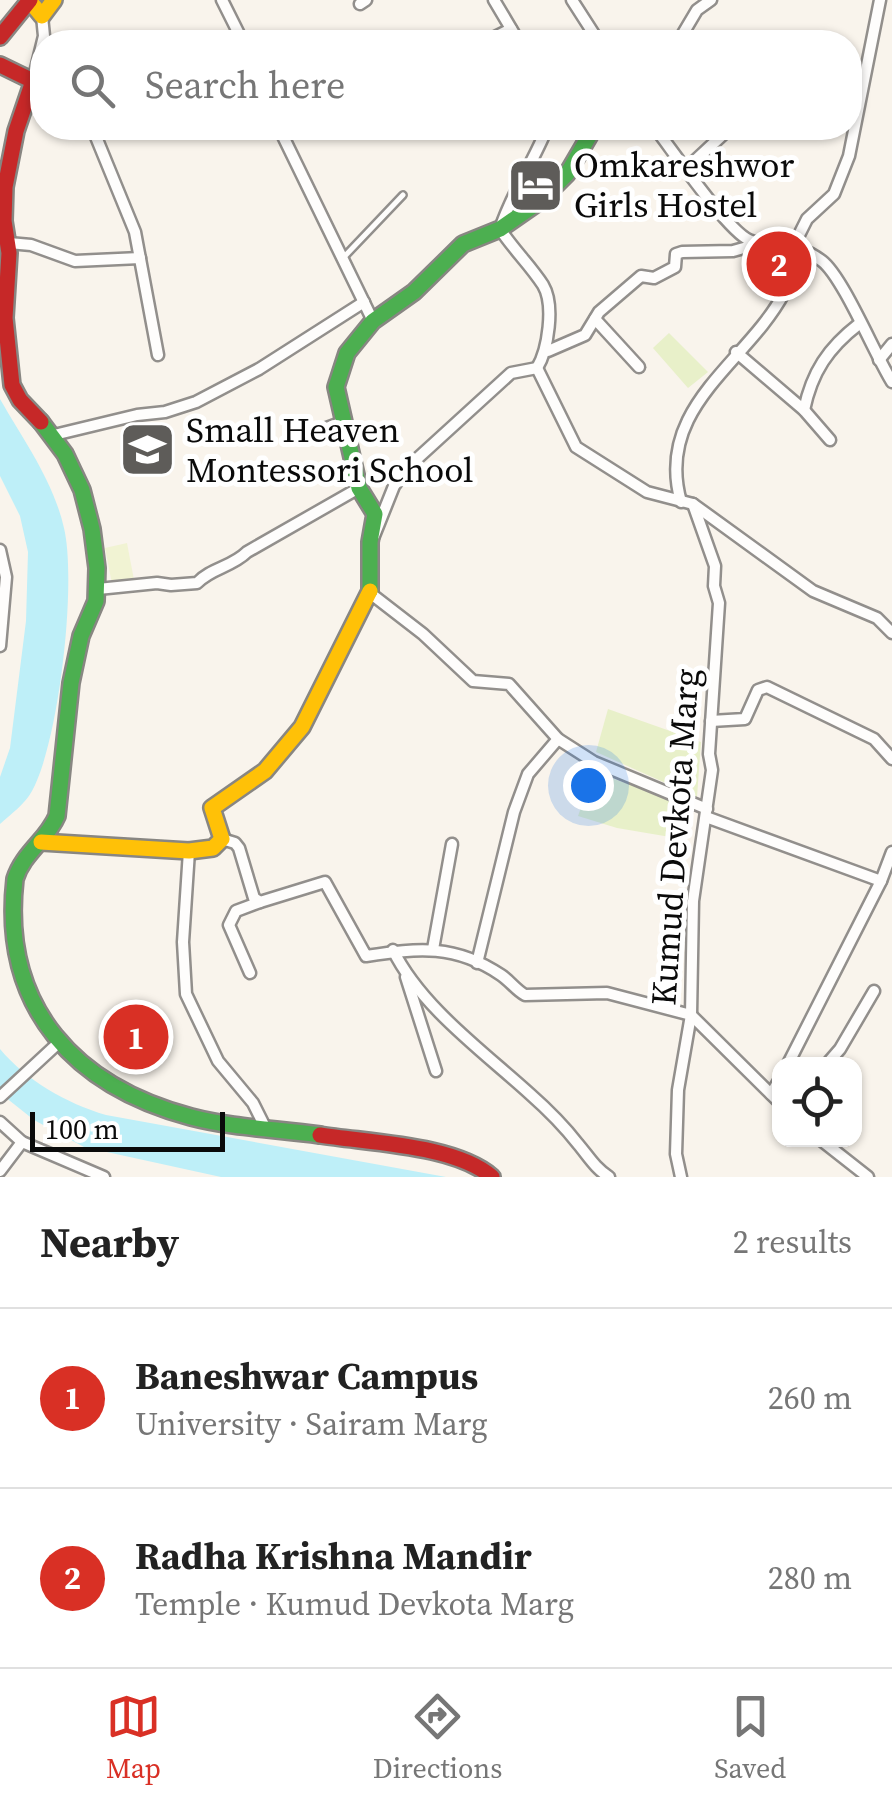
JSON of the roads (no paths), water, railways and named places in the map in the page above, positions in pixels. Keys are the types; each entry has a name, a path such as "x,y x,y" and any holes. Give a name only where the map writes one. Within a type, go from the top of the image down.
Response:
{"main road":[{"path":"0,37 9,10 29,0 42,16 54,0"},
{"path":"0,65 30,81"},
{"path":"30,95 22,105 4,196 9,243 5,317 13,389 54,435 70,462 89,513 98,590 96,608 82,633 60,766 58,814 41,842 28,854 12,885 7,963 11,986 50,1051 137,1098 240,1127 265,1127 456,1156 478,1164 492,1177"},
{"path":"41,842 189,851 214,848 222,838 212,808 265,771 302,728 370,594 374,514 358,488 336,387 347,354 373,320 414,292 463,244 500,229 540,201 567,174 587,140"}],"street":[{"path":"222,0 237,30"},
{"path":"494,0 511,29"},
{"path":"572,0 591,30"},
{"path":"686,30 698,10 711,0"},
{"path":"862,91 880,2 892,10"},
{"path":"42,16 43,30"},
{"path":"97,140 135,232 158,355"},
{"path":"285,140 373,320"},
{"path":"370,542 380,529 394,486 408,466 511,373 537,368 548,351 545,288 500,229 510,197 541,140"},
{"path":"664,140 744,238 759,244"},
{"path":"686,169 717,140"},
{"path":"794,245 807,220 834,194 852,140"},
{"path":"9,243 31,245 75,261 140,258"},
{"path":"548,351 585,335 620,292 641,276 654,278 675,267 676,254 733,251 759,244 794,245 824,262 838,280 892,382"},
{"name":"Kumud Devkota Marg","path":"680,1177 676,1154 678,1090 692,1016 693,900 712,770 711,721 719,603 714,586 715,566 674,468 695,406 736,352 763,325 784,293 759,244"},
{"path":"54,435 196,402 260,369 364,302"},
{"path":"596,319 638,367"},
{"path":"804,410 810,381 822,360 838,340 859,324"},
{"path":"878,360 892,344"},
{"path":"736,352 804,410 830,440"},
{"path":"537,368 576,447 647,492 687,503 800,583 876,618 892,633"},
{"path":"98,590 202,581 204,574 235,564 247,552 358,488"},
{"path":"0,550 0,646"},
{"path":"370,594 424,634 473,681 498,682 518,691 558,739 594,762 707,813 881,881"},
{"path":"711,721 746,719 758,690 767,687 874,739 892,758"},
{"path":"477,963 514,812 528,774 558,739"},
{"path":"222,838 238,846 254,898 265,901"},
{"path":"433,949 452,844"},
{"path":"189,851 183,942 186,994 218,1061 265,1127"},
{"path":"792,1057 892,852"},
{"path":"250,973 229,925 236,911 322,881 366,956 393,950 459,953 503,976 526,995 607,993 692,1016 772,1096"},
{"path":"393,950 436,1071"},
{"path":"404,972 491,1063 530,1094 578,1142 596,1169 609,1177"},
{"path":"833,1057 874,992"},
{"path":"0,1097 50,1051"},
{"path":"0,1122 22,1142 104,1177"},
{"path":"0,1170 22,1142"},
{"path":"830,1147 868,1177"}],"lane":[{"path":"344,258 403,195"},
{"path":"306,433 344,419"}],"water":[{"path":"0,399 53,493 64,528 68,585 63,662 42,768 29,796 0,824 0,777 10,748 26,621 28,552 20,516 0,476"},
{"path":"0,1049 48,1090 106,1115 446,1177 221,1177 84,1147 34,1120 0,1093"}],"place":[{"name":"Omkareshwor Girls Hostel","path":"535,185"},
{"name":"Radha Krishna Mandir","path":"779,264"},
{"name":"Small Heaven Montessori School","path":"147,450"},
{"name":"Baneshwar Campus","path":"136,1037"}]}
